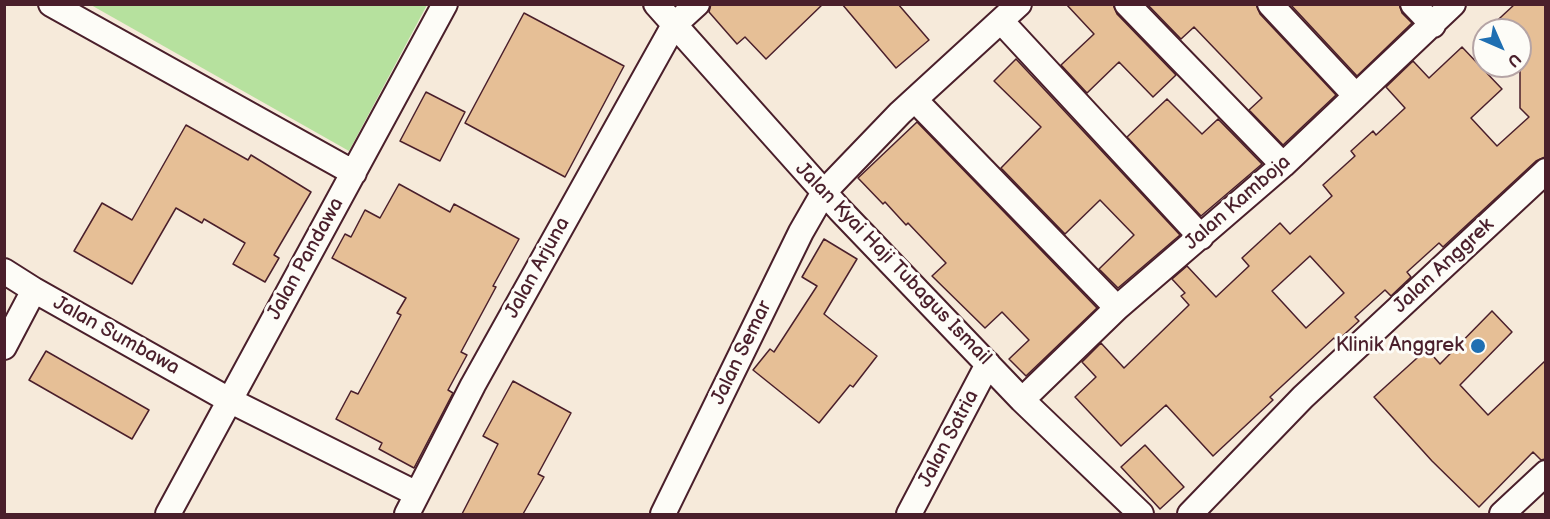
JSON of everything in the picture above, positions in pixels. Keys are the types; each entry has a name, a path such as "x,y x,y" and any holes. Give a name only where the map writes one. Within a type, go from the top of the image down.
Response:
{"street":[{"path":"51,4 354,173"},
{"name":"Jalan Pandawa","path":"168,514 445,4"},
{"name":"Jalan Kyai Haji Tubagus Ismail","path":"656,4 824,192 1022,400 1141,514"},
{"name":"Jalan Arjuna","path":"412,504 473,385 674,25 697,4"},
{"name":"Jalan Semar","path":"663,514 796,243 824,192 915,100 1019,4"},
{"path":"1127,4 1283,165"},
{"path":"1270,4 1356,96"},
{"path":"1413,4 1433,25"},
{"name":"Jalan Kamboja","path":"1022,400 1117,308 1283,165 1453,4"},
{"path":"1000,21 1201,237"},
{"path":"915,100 1117,308"},
{"name":"Jalan Anggrek","path":"1190,514 1303,397 1545,171"},
{"name":"Jalan Sumbawa","path":"4,271 412,504"},
{"path":"4,347 34,290"},
{"name":"Jalan Satria","path":"909,514 988,364"},
{"path":"1502,514 1545,473"}],"green space":[{"path":"91,5 427,5 349,151"}],"building":[{"path":"711,4 823,4 766,59 745,37 737,44 709,12"},
{"path":"842,4 898,4 929,40 896,68"},
{"path":"1066,4 1113,4 1117,14 1176,75 1153,97 1119,62 1087,93 1061,65 1094,34"},
{"path":"1147,4 1256,4 1260,14 1336,95 1283,145 1249,110 1262,98 1194,27 1181,39"},
{"path":"1290,4 1399,4 1402,13 1412,23 1357,76"},
{"path":"1515,4 1545,4 1545,157 1536,161 1443,247 1439,243 1407,272 1411,277 1391,296 1385,290 1355,317 1359,321 1337,341 1334,338 1270,397 1273,400 1213,456 1166,405 1121,446 1075,397 1096,377 1082,362 1101,343 1124,368 1189,305 1181,296 1185,293 1172,279 1187,266 1216,297 1249,266 1242,258 1280,223 1290,234 1332,196 1323,185 1355,156 1351,151 1373,131 1376,135 1405,108 1386,87 1413,61 1429,78 1462,47 1472,58 1472,78 1492,78 1502,89 1471,118 1497,146 1529,117 1520,108 1520,78 1532,78 1532,18 1500,18","holes":["1310,256 1344,293 1306,328 1272,291"]},
{"path":"524,13 624,66 565,177 465,123"},
{"path":"1016,59 1180,235 1118,288 1099,269 1134,235 1100,200 1065,234 1001,168 1041,127 994,81"},
{"path":"426,92 465,112 440,161 400,141"},
{"path":"1167,99 1202,134 1218,119 1262,164 1201,216 1127,137"},
{"path":"917,122 1097,308 1026,376 1009,359 1029,340 1002,312 985,328 932,276 946,263 908,223 906,225 858,178"},
{"path":"186,125 248,160 251,155 311,192 274,255 279,258 265,282 233,264 245,243 204,219 202,223 176,208 132,284 74,251 102,203 132,220"},
{"path":"399,184 450,212 454,204 519,239 461,352 467,355 448,390 453,393 414,468 379,449 382,443 336,419 351,391 358,394 401,315 397,313 406,298 332,258 345,234 351,237 365,210 380,218"},
{"path":"824,239 857,259 824,314 877,356 853,387 850,385 819,423 753,370 770,349 774,352 817,286 802,277"},
{"path":"1492,311 1512,332 1460,385 1488,415 1545,361 1545,459 1541,460 1533,452 1479,507 1432,461 1374,397 1427,349 1440,364"},
{"path":"46,351 149,410 132,439 29,380"},
{"path":"513,381 571,413 538,474 544,477 523,514 462,514 498,444 483,436"},
{"path":"1145,445 1184,487 1160,509 1121,467"}],"place":[{"name":"Klinik Anggrek","path":"1478,346"}]}
